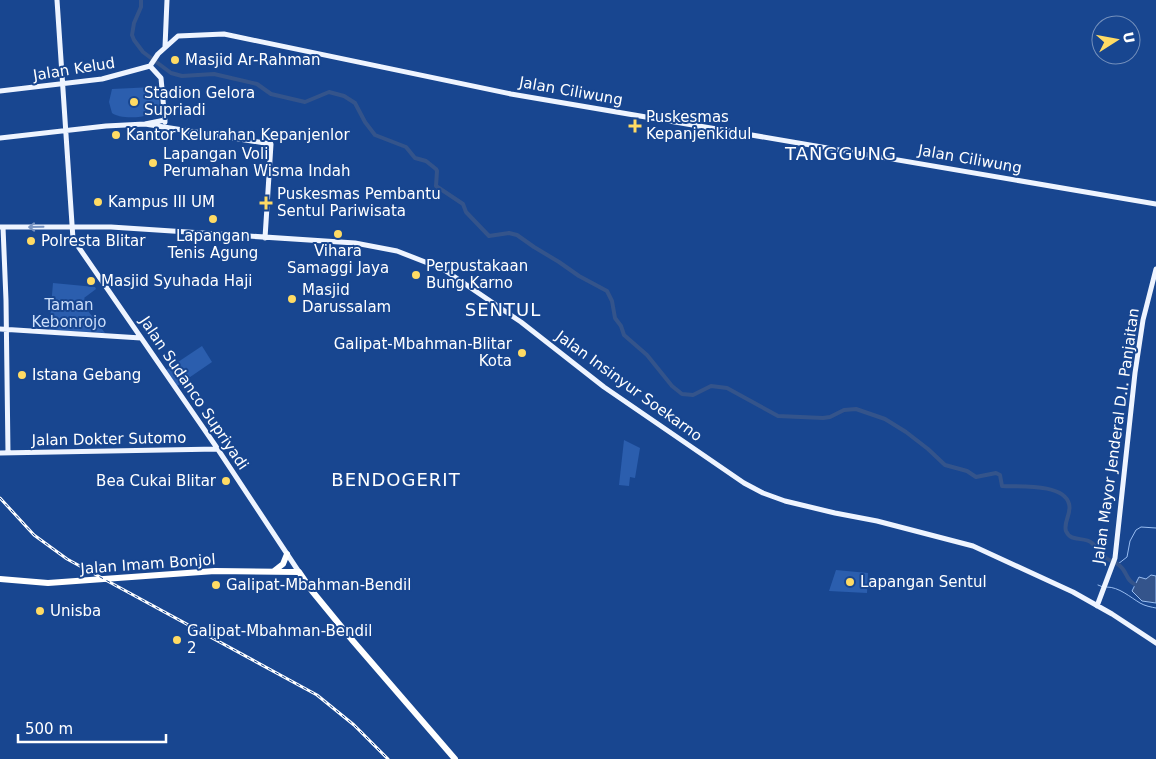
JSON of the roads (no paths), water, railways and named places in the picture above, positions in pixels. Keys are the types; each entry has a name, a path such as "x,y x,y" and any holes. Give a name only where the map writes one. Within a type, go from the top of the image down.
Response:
{"highway":[{"path":"273,571 282,565 287,554"},
{"name":"Jalan Imam Bonjol","path":"0,579 52,583 215,571 299,572"},
{"path":"299,572 315,595 353,641 455,759"}],"main road":[{"path":"57,0 73,239"},
{"path":"164,47 167,0"},
{"name":"Jalan Ciliwung","path":"165,36 224,34 511,94 1156,204"},
{"path":"166,127 161,78 150,65 164,47 178,36"},
{"name":"Jalan Kelud","path":"0,91 103,79 150,65"},
{"path":"0,138 145,124 165,120"},
{"path":"145,124 271,144 265,238"},
{"name":"Jalan Sudanco Supriyadi","path":"59,226 73,239 100,277 299,572"},
{"name":"Jalan Insinyur Soekarno","path":"2,227 72,226 111,228 354,243 397,251 443,269 521,322 604,387 752,487 785,500 968,544 1071,591 1156,643"},
{"path":"2,227 7,329 8,453"},
{"name":"Jalan Mayor Jenderal D.I. Panjaitan","path":"1097,606 1114,561 1135,373 1143,320 1155,273"},
{"path":"128,337 132,335 134,328"},
{"path":"0,329 141,338"},
{"name":"Jalan Dokter Sutomo","path":"0,453 218,450"}],"waterway":[{"path":"141,0 141,7 134,23 132,35 134,40 143,52 171,73 182,76 214,74 257,84 271,94 305,102 329,92 344,96 355,103 365,122 375,135 406,147 415,158 426,161 436,169 436,186 463,204 466,212 489,236 509,233 517,235 579,276 607,291 612,301 615,318 621,326 624,335 647,355 672,386 682,394 693,395 711,386 727,388 778,416 823,418 830,417 844,410 856,409 885,419 906,432 945,465 967,471 976,477 996,473 1000,475 1002,486 1050,489 1059,492 1065,497 1070,507 1065,528 1068,535 1092,543 1106,558 1122,568 1130,581 1136,585"},
{"path":"1118,564 1127,557 1130,541 1136,530 1141,527 1156,528"},
{"path":"1098,585 1103,587"},
{"path":"1107,587 1120,590 1142,604 1156,608"}],"railway":[{"path":"0,498 34,535 67,559 317,695 354,725 388,759"}],"place":[{"name":"Masjid Ar-Rahman","path":"175,60"},
{"name":"Stadion Gelora Supriadi","path":"134,102"},
{"name":"Puskesmas Kepanjenkidul","path":"635,126"},
{"name":"Kantor Kelurahan Kepanjenlor","path":"116,135"},
{"name":"Lapangan Voli Perumahan Wisma Indah","path":"153,163"},
{"name":"Kampus III UM","path":"98,202"},
{"name":"Puskesmas Pembantu Sentul Pariwisata","path":"266,203"},
{"name":"Lapangan Tenis Agung","path":"213,219"},
{"name":"Vihara Samaggi Jaya","path":"338,234"},
{"name":"Polresta Blitar","path":"31,241"},
{"name":"Perpustakaan Bung Karno","path":"416,275"},
{"name":"Masjid Syuhada Haji","path":"91,281"},
{"name":"Masjid Darussalam","path":"292,299"},
{"name":"Galipat-Mbahman-Blitar Kota","path":"522,353"},
{"name":"Istana Gebang","path":"22,375"},
{"name":"Bea Cukai Blitar","path":"226,481"},
{"name":"Lapangan Sentul","path":"850,582"},
{"name":"Galipat-Mbahman-Bendil","path":"216,585"},
{"name":"Unisba","path":"40,611"},
{"name":"Galipat-Mbahman-Bendil 2","path":"177,640"}],"district":[{"name":"TANGGUNG","path":"841,153"},
{"name":"SENTUL","path":"503,309"},
{"name":"BENDOGERIT","path":"396,479"}],"park label":[{"name":"Taman Kebonrojo","path":"69,314"}]}
